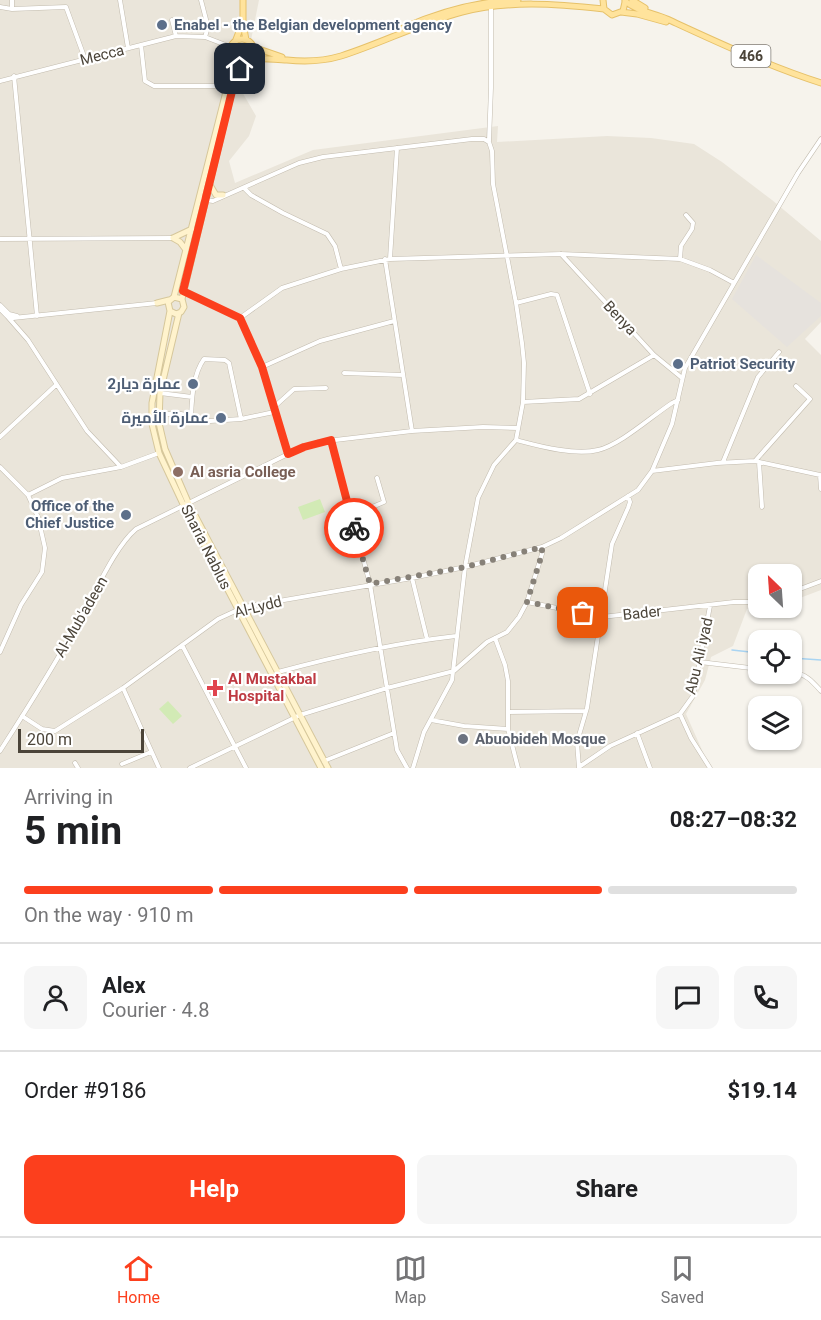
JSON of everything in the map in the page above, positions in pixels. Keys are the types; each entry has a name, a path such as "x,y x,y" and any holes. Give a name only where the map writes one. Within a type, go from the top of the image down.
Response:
{"main road":[{"path":"243,0 246,40 262,52 284,57 323,57 354,48 416,22 461,8 549,4 604,9 603,0"},
{"path":"172,298 192,229 210,184 233,87 244,63 262,57 314,61 340,56 420,25 463,12 518,0"},
{"path":"632,0 654,14"},
{"name":"466","path":"621,12 624,8 624,1"},
{"name":"466","path":"624,1 630,6 821,83"},
{"name":"466","path":"604,9 612,15 621,12 637,14 682,26"},
{"path":"243,23 230,54 234,60 244,63"},
{"path":"233,44 246,40"},
{"path":"250,60 253,47"},
{"path":"157,303 172,298 182,300 234,60"},
{"path":"210,184 216,195 223,195"},
{"path":"173,238 192,229"},
{"path":"173,238 180,242 186,250"},
{"name":"Sharia Nablus","path":"172,298 152,403 152,424 159,453 275,673 321,768"},
{"name":"Sharia Nablus","path":"182,300 184,307 179,313 160,393 159,423 165,449 186,503"},
{"path":"157,303 179,313"},
{"name":"Sharia Nablus","path":"297,716 328,768"}],"street":[{"path":"12,0 12,9"},
{"path":"120,0 128,48"},
{"path":"201,0 208,27 205,37"},
{"path":"413,768 424,732 452,680 465,567 474,514 481,490 494,465 516,440 523,402 524,363 516,303 493,184 492,151 489,142 491,5"},
{"path":"0,7 12,9 66,7 85,59"},
{"path":"172,20 176,36"},
{"name":"Mecca","path":"0,81 176,36 205,37 233,44"},
{"path":"141,45 145,81 154,86 227,86"},
{"path":"14,76 37,316"},
{"path":"203,200 213,201 306,161 472,139 484,139 489,142"},
{"name":"Al-Lydd","path":"22,716 42,729 55,731 123,688 218,619 241,608 412,578 542,547 561,538 638,490 652,471 672,423 685,368 798,173 821,139"},
{"path":"398,148 388,259 394,321 412,431"},
{"path":"244,188 251,195 283,213 327,234 335,246 341,269"},
{"path":"680,259 681,246 692,230 693,224 686,215"},
{"path":"0,239 173,238"},
{"path":"240,318 282,288 341,269 388,259 561,254 680,259 711,270 734,284"},
{"name":"Benya","path":"561,254 654,355 682,378"},
{"path":"183,291 240,318 262,367 288,454"},
{"path":"516,303 551,294 557,295 590,394"},
{"path":"0,307 7,316 14,319 157,303"},
{"path":"0,307 14,319 33,346 87,431 122,467"},
{"path":"19,328 18,323 24,317"},
{"path":"262,367 339,335 394,321"},
{"path":"723,463 758,377 779,352"},
{"path":"523,402 579,399 654,355"},
{"path":"241,419 229,363 225,360 204,359 198,371 192,397 191,416 195,422 241,419 274,410 294,389 326,388"},
{"path":"344,373 403,375"},
{"path":"0,437 56,385"},
{"path":"762,507 757,462 810,399 796,386"},
{"path":"160,393 192,397"},
{"path":"516,440 583,452 598,450 610,446 679,400"},
{"path":"159,414 191,416"},
{"name":"Al-Mub'adeen","path":"0,751 129,536 136,529 304,447 331,440 412,431 483,427 518,428"},
{"path":"331,440 370,584 397,750 406,768"},
{"path":"28,495 62,478 122,467 159,453"},
{"path":"652,471 723,463 757,462 820,475 821,489"},
{"path":"0,467 28,495 38,517 45,548 42,573 21,605 0,652"},
{"path":"351,516 384,502 377,478"},
{"path":"579,768 577,742 586,711 612,544 630,502 628,496"},
{"path":"190,768 297,716 387,688 453,671 487,642 507,632 519,618 527,602 542,554 542,547"},
{"path":"412,578 427,639"},
{"path":"802,588 821,581"},
{"name":"Bader","path":"527,602 602,617 748,602"},
{"name":"Abu Ali iyad","path":"710,606 693,696 680,714 691,738 710,768"},
{"path":"275,673 331,657 427,639 456,636"},
{"path":"495,638 505,665 508,729 518,768"},
{"path":"182,645 246,768"},
{"path":"700,662 748,668"},
{"path":"802,675 808,677 821,691"},
{"path":"123,688 159,768"},
{"path":"508,712 586,711"},
{"path":"579,768 610,746 680,714"},
{"path":"431,720 464,726 508,729"},
{"path":"637,733 650,768"},
{"path":"324,761 394,734"},
{"path":"122,764 151,752"}],"shaded area":[{"path":"0,0 259,0 241,90 256,116 249,136 229,161 235,183 313,150 498,126 497,142 607,136 651,138 694,144 772,200 821,241 821,322 805,339 821,355 821,590 802,597 802,564 748,564 748,609 733,646 711,657 705,680 686,714 710,768 0,768"},
{"path":"756,255 821,303 821,316 787,347 732,299"}],"green space":[{"path":"320,499 325,512 303,520 298,507"},
{"path":"168,701 182,716 173,724 159,709"}],"waterway":[{"path":"732,650 748,652"},
{"path":"802,659 821,660"}],"way so far":[{"path":"354,528 370,584 465,567 542,547 542,554 527,602 583,613"}],"place":[{"name":"Enabel - the Belgian development agency","path":"162,25"},
{"name":"Patriot Security","path":"678,364"},
{"name":"عمارة ديار2","path":"193,384"},
{"name":"عمارة الأميرة","path":"221,418"},
{"name":"Al asria College","path":"178,472"},
{"name":"Office of the Chief Justice","path":"126,515"},
{"name":"Al Mustakbal Hospital","path":"215,688"},
{"name":"Abuobideh Mosque","path":"463,739"}],"route":[{"path":"240,69 233,87 183,291 240,318 262,367 288,454 318,442 331,440 354,528"}]}
